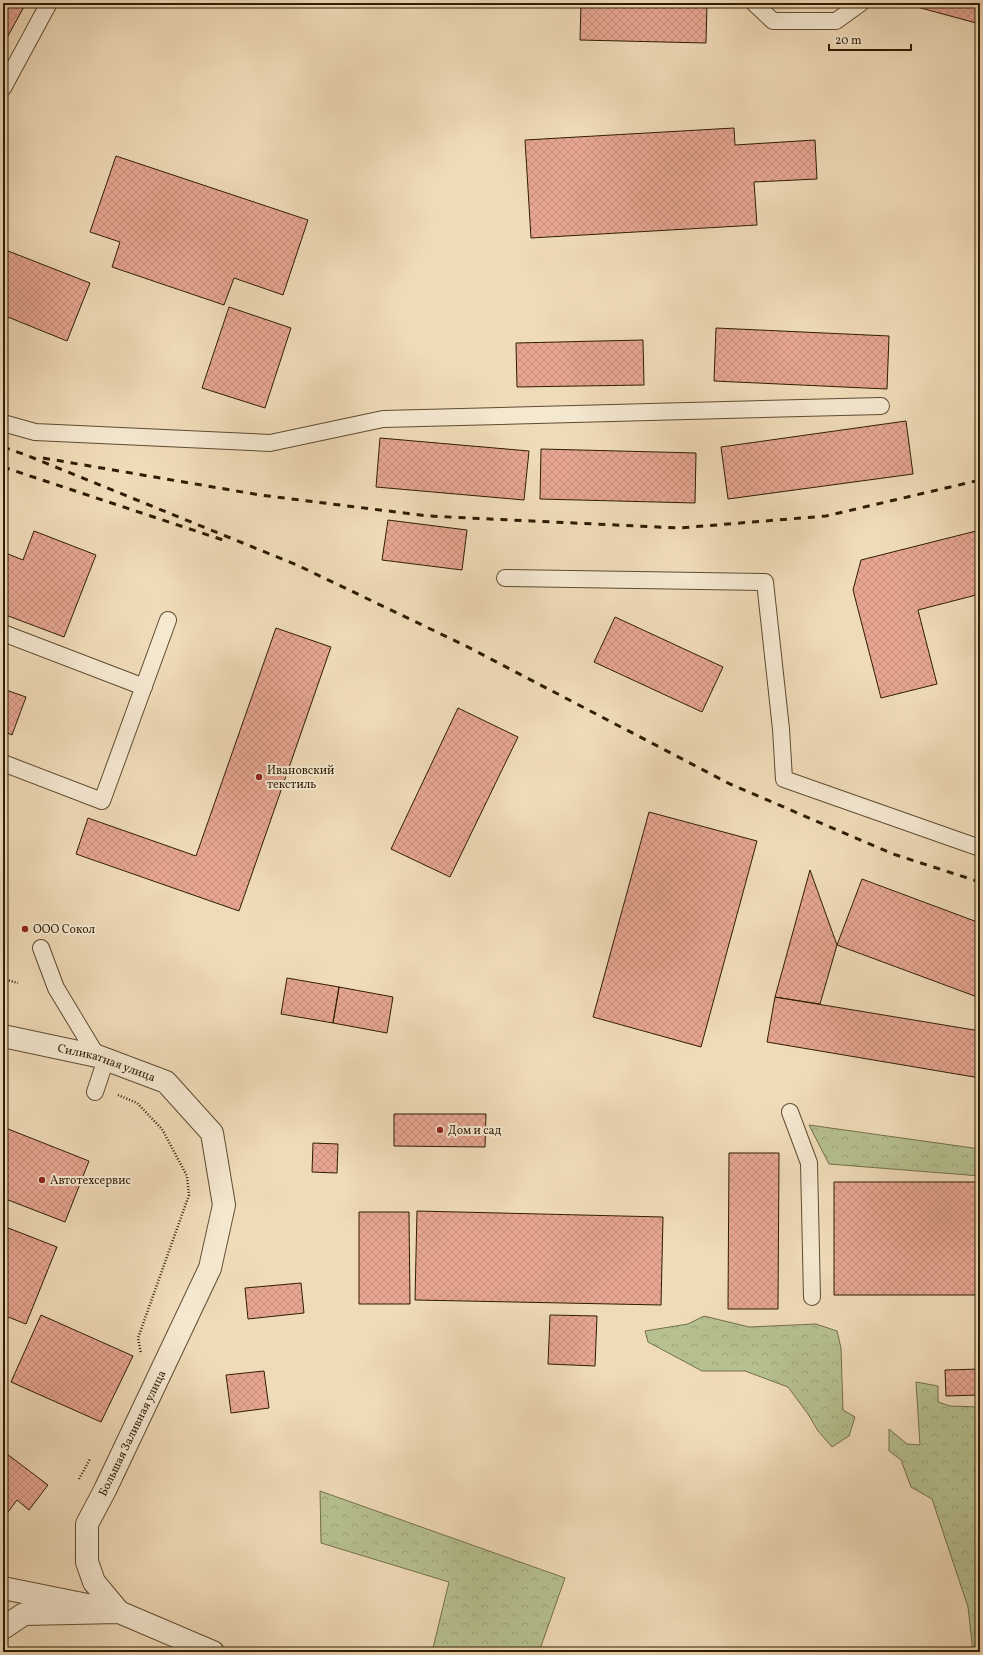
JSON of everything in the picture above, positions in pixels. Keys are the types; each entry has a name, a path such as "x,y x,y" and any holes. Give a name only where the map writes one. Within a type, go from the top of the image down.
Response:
{"street":[{"name":"Силикатная улица","path":"3,1036 101,1058 166,1082 212,1133"},
{"name":"Большая Заливная улица","path":"119,1612 94,1582 88,1562 87,1524 105,1490 210,1268 224,1205 212,1133"},
{"path":"3,1588 119,1612 213,1652"},
{"path":"3,1628 24,1614 119,1612"}],"lane":[{"path":"3,88 49,3"},
{"path":"754,3 772,21 836,21 861,3"},
{"path":"3,423 35,432 270,444 383,419 881,406"},
{"path":"505,578 764,582 781,729 784,780 980,848"},
{"path":"3,763 102,802 168,620"},
{"path":"3,633 144,687"},
{"path":"41,948 56,988 101,1058 95,1092"},
{"path":"790,1112 809,1163 812,1297"}],"path":[{"path":"3,979 18,983"},
{"path":"117,1094 137,1103 162,1129 187,1176 189,1195 138,1338 141,1357"},
{"path":"79,1479 92,1454"}],"green space":[{"path":"809,1125 980,1149 980,1176 829,1164"},
{"path":"704,1316 749,1327 816,1324 837,1331 841,1348 843,1410 855,1417 849,1436 832,1447 818,1431 808,1414 788,1387 745,1371 702,1371 648,1342 645,1331 688,1324"},
{"path":"916,1382 938,1386 938,1402 950,1406 980,1407 980,1652 973,1652 968,1607 932,1499 911,1487 901,1460 889,1451 889,1429 907,1444 920,1445"},
{"path":"320,1491 565,1578 539,1652 432,1652 449,1582 321,1543"}],"building":[{"path":"3,3 26,3 3,45"},
{"path":"581,3 707,3 706,43 580,40"},
{"path":"918,3 980,3 980,24 917,7"},
{"path":"734,128 735,145 815,140 817,179 754,182 757,225 531,238 525,140"},
{"path":"116,156 308,220 283,295 234,278 224,305 112,267 120,242 90,232"},
{"path":"3,249 90,283 67,341 3,315"},
{"path":"229,307 291,328 265,408 202,388"},
{"path":"716,328 889,336 887,389 714,381"},
{"path":"643,340 644,385 517,387 516,343"},
{"path":"906,421 913,474 728,499 721,447"},
{"path":"380,438 529,451 524,500 376,487"},
{"path":"541,449 696,453 695,503 540,499"},
{"path":"388,520 467,530 462,570 382,560"},
{"path":"980,530 980,594 918,610 937,684 881,698 853,590 861,560"},
{"path":"34,531 96,555 64,637 3,614 3,552 23,560"},
{"path":"615,617 723,667 702,712 594,662"},
{"path":"276,628 331,647 239,911 76,854 88,818 196,856"},
{"path":"3,689 26,697 12,735 3,731"},
{"path":"458,708 518,737 450,877 391,849"},
{"path":"649,812 757,841 701,1047 593,1017"},
{"path":"810,870 837,945 820,1004 775,997"},
{"path":"862,879 980,923 980,998 837,945"},
{"path":"287,978 339,987 333,1023 281,1014"},
{"path":"339,987 393,997 387,1033 333,1023"},
{"path":"775,997 980,1031 980,1078 767,1042"},
{"name":"Дом и сад","path":"394,1114 486,1114 485,1147 394,1146"},
{"name":"Автотехсервис","path":"3,1127 89,1161 65,1222 3,1198"},
{"path":"313,1143 338,1144 337,1173 312,1172"},
{"path":"729,1153 779,1153 778,1309 728,1309"},
{"path":"834,1182 980,1182 980,1295 834,1295"},
{"path":"417,1211 663,1217 661,1305 415,1300"},
{"path":"359,1212 409,1212 410,1304 359,1304"},
{"path":"3,1226 57,1247 26,1324 3,1315"},
{"path":"301,1283 304,1313 248,1319 245,1288"},
{"path":"41,1315 133,1356 101,1422 11,1382"},
{"path":"550,1315 597,1316 595,1366 548,1364"},
{"path":"980,1369 980,1395 946,1396 945,1370"},
{"path":"264,1371 269,1408 231,1413 226,1375"},
{"path":"7,1454 48,1485 29,1510 17,1500 8,1512 3,1509 3,1460"}],"railway":[{"path":"3,447 297,565 466,646 730,784 893,854 980,882"},
{"path":"43,458 260,495 428,516 679,528 826,516 980,480"},
{"path":"3,467 223,540"}],"place":[{"name":"Ивановский текстиль","path":"259,777"},
{"name":"ООО Сокол","path":"25,929"},
{"name":"Дом и сад","path":"440,1130"},
{"name":"Автотехсервис","path":"42,1180"}]}
